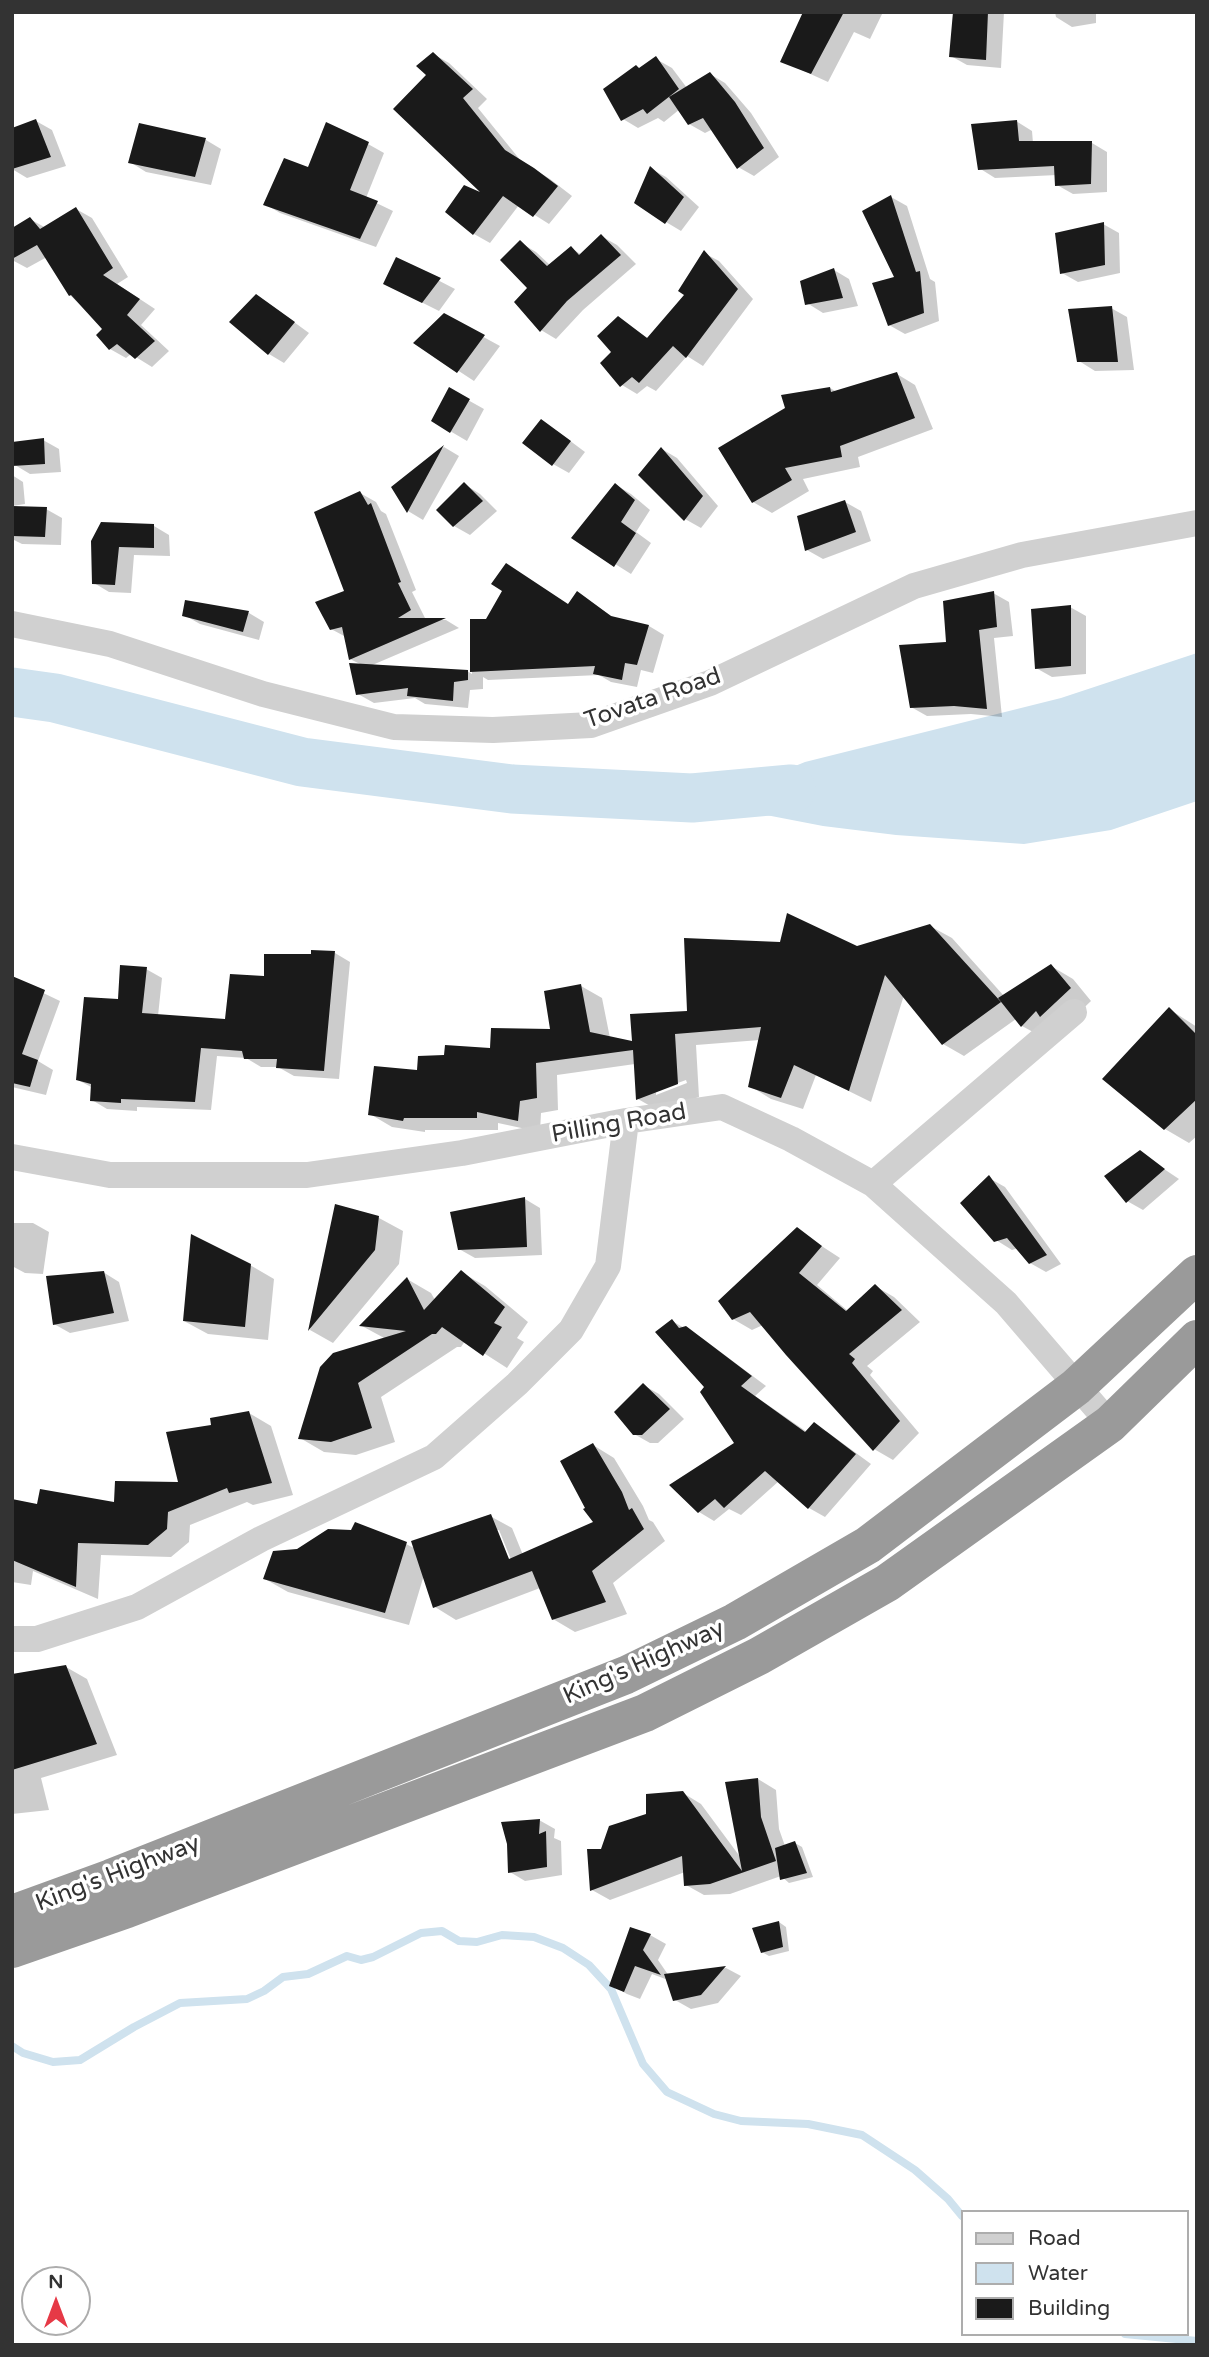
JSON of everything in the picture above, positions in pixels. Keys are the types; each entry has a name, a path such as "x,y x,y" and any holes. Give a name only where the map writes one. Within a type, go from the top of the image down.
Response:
{"highway":[{"name":"King's Highway","path":"12,1914 111,1878 626,1675 735,1622 867,1545 1076,1387 1197,1274"},
{"name":"King's Highway","path":"12,1949 127,1909 645,1713 759,1656 887,1583 1110,1424 1197,1339"}],"street":[{"name":"Tovata Road","path":"12,624 110,644 264,694 394,727 493,730 591,725 710,683 914,586 1022,555 1197,523"},
{"path":"873,1184 1074,1012"},
{"name":"Pilling Road","path":"12,1157 110,1175 306,1175 462,1153 626,1121 722,1107 791,1139 873,1184 1006,1303 1110,1424"},
{"path":"12,1639 37,1639 137,1607 261,1539 434,1457 517,1384 572,1330 608,1266 626,1121"}],"water":[{"path":"1197,653 1197,801 1111,830 1024,844 896,835 823,826 704,803 805,762 1061,698"}],"building":[{"path":"803,12 844,12 811,74 780,62"},
{"path":"953,12 988,12 986,60 949,57"},
{"path":"433,52 473,89 463,98 505,150 558,186 533,217 503,196 473,235 445,212 464,185 480,192 393,109 426,75 416,66"},
{"path":"656,56 679,89 647,114 643,109 621,121 603,89 636,65 639,68"},
{"path":"710,72 735,102 764,148 737,169 703,118 688,125 669,97"},
{"path":"36,119 51,157 12,169 12,128"},
{"path":"1017,120 1019,141 1092,141 1091,184 1055,186 1054,166 978,170 971,124"},
{"path":"326,122 369,142 350,190 378,201 360,239 263,205 284,158 308,167"},
{"path":"139,123 206,138 195,177 128,163"},
{"path":"650,166 684,197 665,224 634,203"},
{"path":"891,195 916,272 920,271 924,313 888,326 872,283 894,277 862,211"},
{"path":"76,207 113,268 103,275 140,299 127,315 155,341 135,359 117,344 109,350 96,335 102,329 71,295 69,296 37,245 12,259 12,228 30,217 40,229"},
{"path":"1104,222 1105,265 1060,274 1055,233"},
{"path":"601,234 621,255 567,301 540,332 514,302 527,288 500,260 520,240 547,266 571,246 579,255"},
{"path":"704,250 738,289 686,358 673,346 639,383 632,377 620,387 600,363 611,352 597,336 618,316 647,338 684,295 678,291"},
{"path":"396,257 441,278 422,303 383,284"},
{"path":"834,268 843,298 805,305 800,281"},
{"path":"256,294 295,322 268,355 229,322"},
{"path":"1112,306 1118,362 1077,362 1068,309"},
{"path":"444,313 485,335 457,373 413,343"},
{"path":"897,372 915,418 840,446 842,457 785,468 792,480 752,503 718,448 785,408 781,395 830,387 831,392"},
{"path":"449,387 470,399 450,433 431,421"},
{"path":"541,419 571,441 552,466 522,443"},
{"path":"44,438 45,464 12,466 12,442"},
{"path":"444,445 407,513 391,487"},
{"path":"661,447 703,496 684,521 638,475"},
{"path":"464,482 483,501 453,527 436,510"},
{"path":"615,483 635,500 621,522 636,533 614,567 571,538"},
{"path":"360,491 368,505 371,503 401,582 398,583 411,610 398,618 446,618 349,660 342,627 330,630 315,602 344,591 314,512"},
{"path":"845,500 856,532 805,551 797,516"},
{"path":"12,506 47,507 45,537 12,536"},
{"path":"101,522 154,524 154,548 119,547 115,585 92,584 91,541"},
{"path":"506,563 568,604 577,591 611,616 649,625 637,665 625,663 622,680 593,674 595,666 470,672 470,619 486,619 502,591 491,584"},
{"path":"994,591 997,627 979,630 987,709 954,706 910,708 899,645 946,642 943,601"},
{"path":"185,600 249,611 243,632 182,616"},
{"path":"1071,605 1071,666 1035,669 1031,609"},
{"path":"349,663 468,670 468,680 454,682 453,701 407,696 408,688 356,695"},
{"path":"787,913 857,946 930,924 1001,1002 942,1045 885,975 849,1091 794,1065 781,1098 748,1087 761,1027 675,1034 678,1084 636,1100 633,1050 536,1063 537,1098 520,1101 518,1121 477,1112 477,1118 404,1118 403,1121 368,1115 374,1066 417,1070 418,1056 444,1055 445,1045 490,1048 491,1028 550,1029 544,991 581,984 590,1032 632,1041 630,1014 687,1011 684,938 780,942"},
{"path":"311,950 335,951 324,1071 276,1068 277,1059 244,1059 242,1051 201,1048 195,1102 121,1099 121,1103 90,1101 91,1084 76,1080 84,997 118,999 120,965 147,967 142,1013 225,1019 230,974 264,976 264,954 311,954"},
{"path":"1051,964 1071,988 1040,1017 1036,1011 1021,1027 998,998"},
{"path":"12,976 45,990 22,1054 38,1060 30,1087 12,1083"},
{"path":"1169,1007 1197,1035 1197,1099 1164,1130 1102,1079"},
{"path":"1140,1150 1165,1169 1126,1203 1104,1176"},
{"path":"989,1175 1047,1255 1029,1264 1007,1238 994,1242 960,1203"},
{"path":"525,1197 527,1247 458,1250 450,1212"},
{"path":"335,1204 379,1216 375,1250 308,1331"},
{"path":"797,1227 822,1246 799,1273 846,1311 875,1284 902,1310 849,1354 855,1359 852,1363 900,1421 873,1451 750,1312 732,1320 718,1301"},
{"path":"191,1234 251,1264 245,1327 183,1321"},
{"path":"461,1270 505,1307 494,1323 502,1327 483,1356 442,1327 436,1334 432,1334 358,1383 372,1428 331,1442 298,1439 320,1367 333,1353 406,1331 359,1326 407,1277 424,1310"},
{"path":"104,1271 114,1313 53,1325 46,1276"},
{"path":"672,1319 679,1328 686,1326 752,1376 741,1386 805,1432 814,1422 856,1454 808,1509 765,1471 724,1508 715,1499 698,1513 669,1485 734,1443 700,1392 704,1387 655,1332"},
{"path":"643,1383 670,1409 642,1435 633,1435 614,1412"},
{"path":"249,1411 272,1483 229,1493 227,1488 168,1512 167,1529 148,1545 78,1543 76,1587 12,1560 12,1499 37,1504 40,1489 114,1502 115,1481 178,1482 166,1432 211,1425 210,1418"},
{"path":"593,1443 622,1492 629,1510 632,1508 644,1529 592,1571 606,1602 552,1620 532,1571 433,1608 411,1541 491,1514 509,1559 593,1522 583,1509 585,1508 560,1461"},
{"path":"355,1522 407,1542 385,1613 263,1579 273,1551 297,1549 328,1529 351,1530"},
{"path":"66,1665 97,1744 12,1770 12,1674"},
{"path":"758,1778 761,1817 776,1861 710,1884 684,1886 682,1856 590,1891 587,1849 601,1849 609,1826 646,1814 646,1794 683,1791 742,1871 725,1782"},
{"path":"540,1819 539,1834 546,1831 547,1867 508,1873 507,1844 501,1822"},
{"path":"795,1841 807,1873 780,1880 775,1848"},
{"path":"779,1921 783,1947 761,1953 752,1928"},
{"path":"630,1927 651,1934 643,1950 661,1975 635,1966 624,1992 609,1986"},
{"path":"726,1966 701,1995 673,2001 664,1974"}],"waterway":[{"path":"12,692 55,698 302,762 512,789 692,798 791,789"},
{"path":"12,2046 23,2053 53,2062 80,2060 180,2003 247,1999 283,1977 308,1974 347,1956 361,1960 373,1957 421,1933 442,1931 459,1941 477,1942 502,1935 534,1937 563,1948 589,1965 611,1989 643,2064 667,2092 714,2114 741,2121 808,2124 862,2135 915,2170 948,2199 960,2214"},
{"path":"1146,2336 1197,2341"}]}
